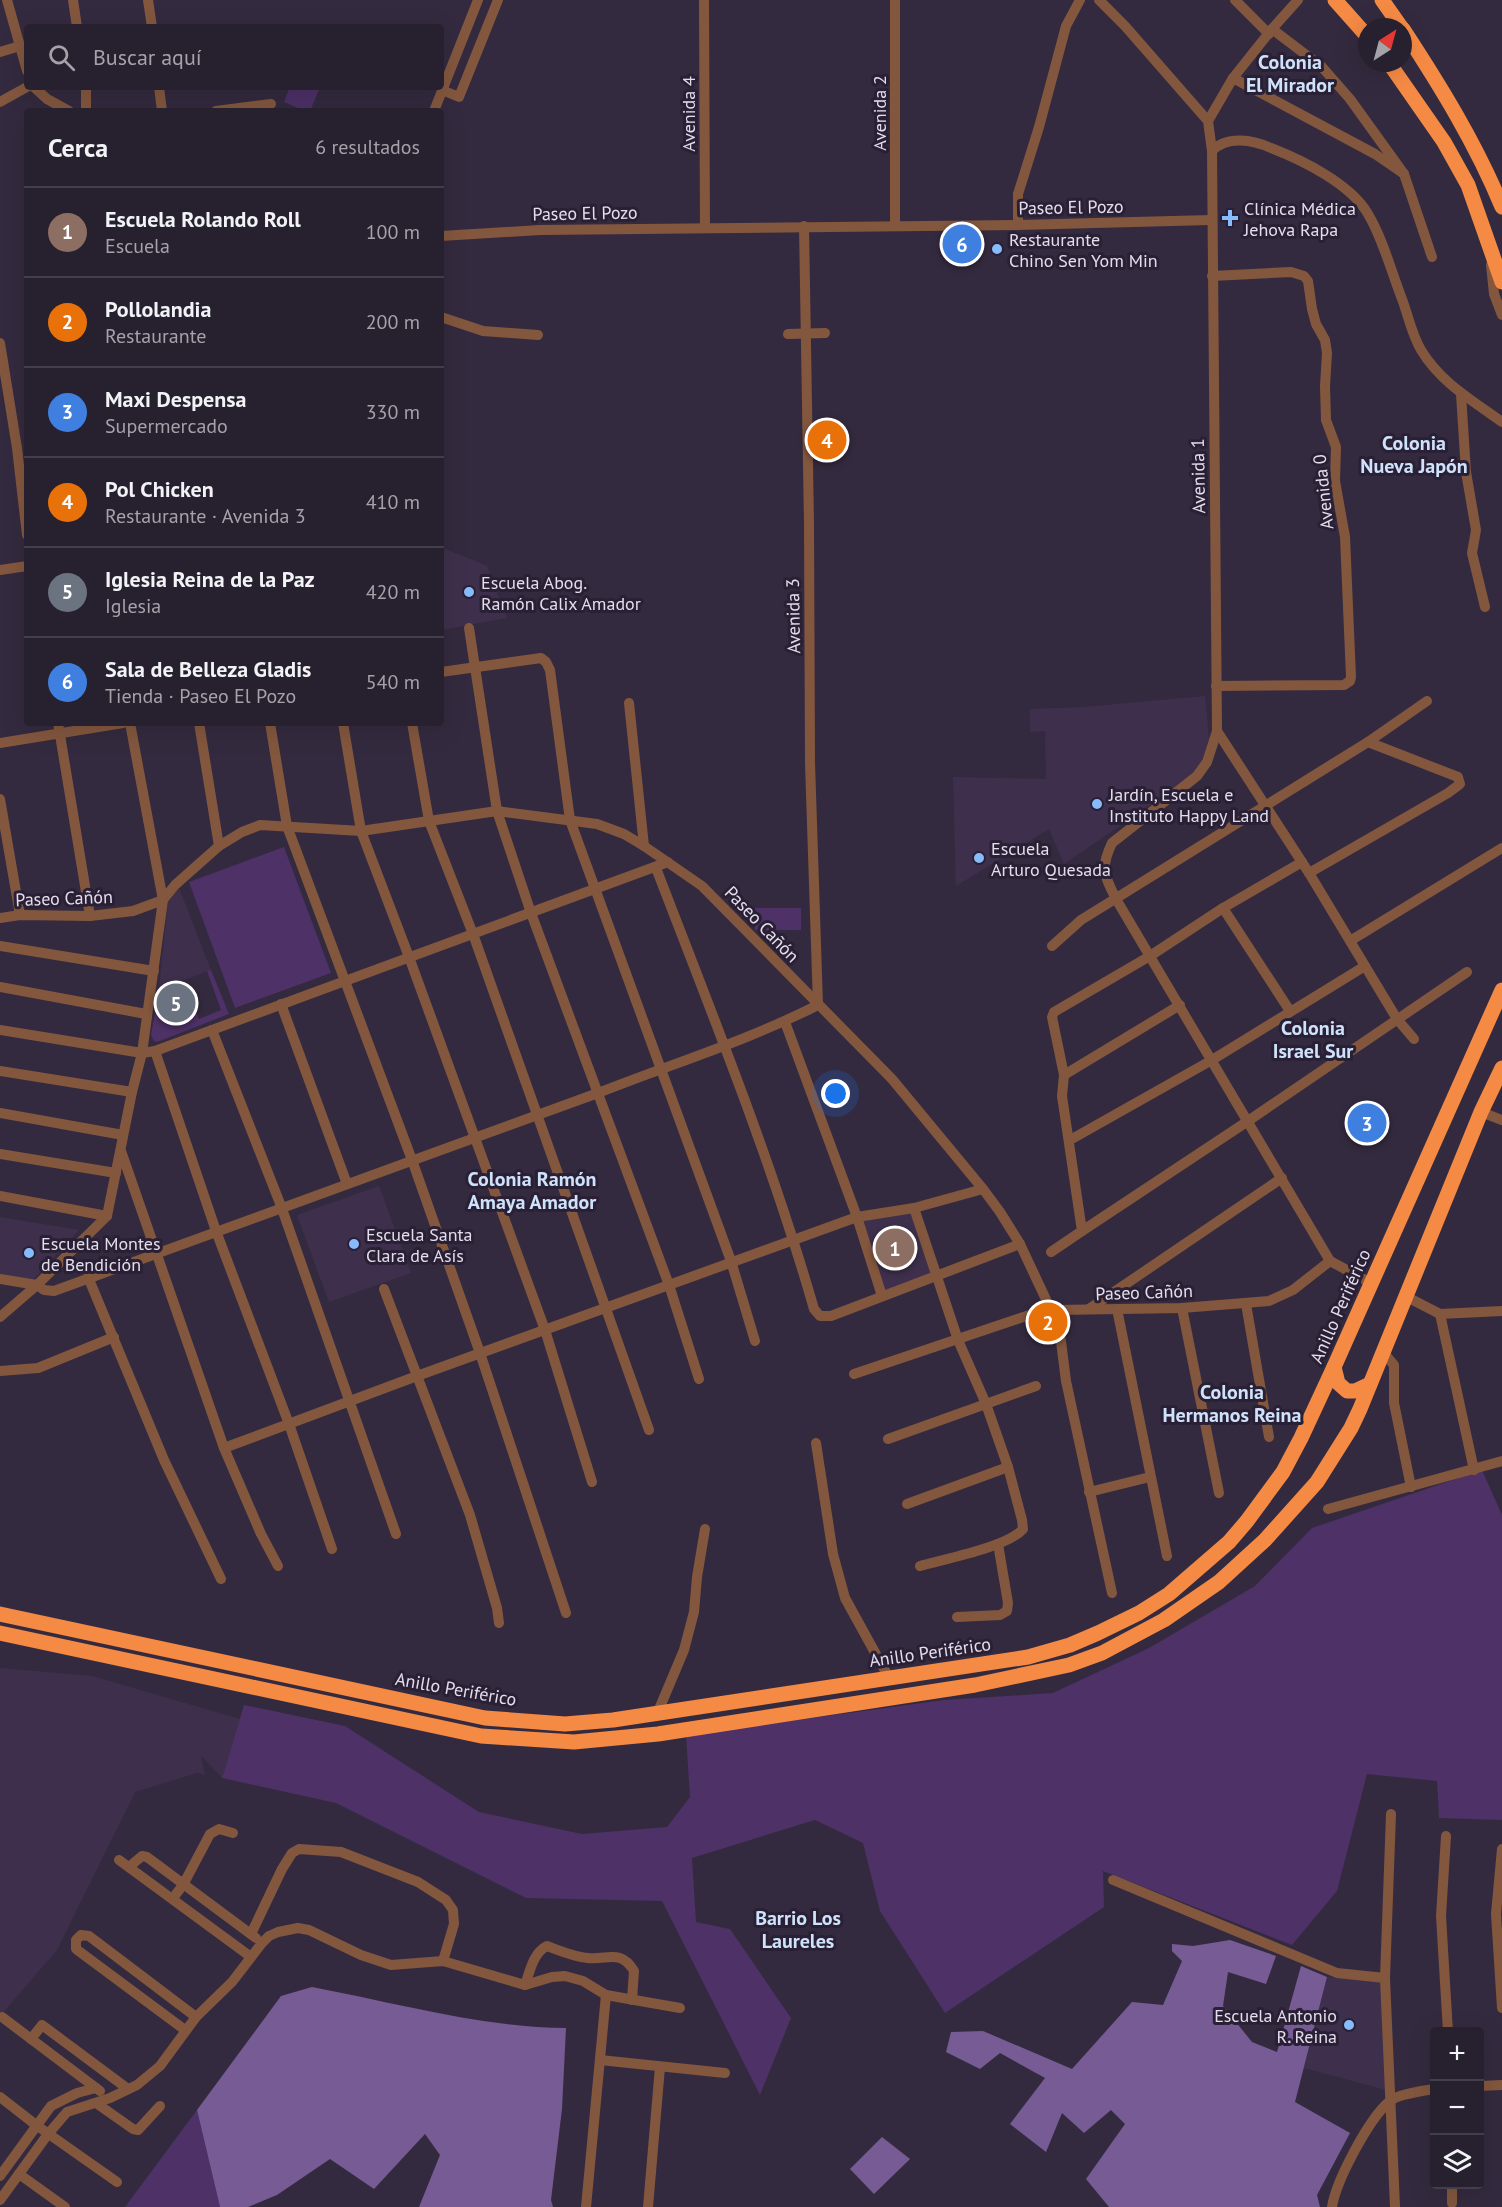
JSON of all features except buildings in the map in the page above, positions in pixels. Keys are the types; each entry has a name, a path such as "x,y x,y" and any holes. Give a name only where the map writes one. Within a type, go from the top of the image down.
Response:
{"highway":[{"path":"1335,0 1358,26"},
{"path":"1382,0 1395,18"},
{"path":"1412,43 1445,93 1485,166 1502,207"},
{"path":"1395,72 1444,142 1468,185 1502,282"},
{"name":"Anillo Periférico","path":"0,1614 485,1718 566,1724 657,1714 971,1667 1028,1657 1070,1645 1139,1613 1168,1594 1229,1542 1283,1472 1495,1022 1502,990"},
{"path":"0,1632 481,1736 574,1742 658,1734 975,1685 1069,1665 1102,1653 1164,1620 1220,1582 1265,1540 1317,1482 1351,1428 1481,1112 1502,1068"},
{"path":"1334,1367 1338,1383 1347,1391 1355,1391 1370,1384"}],"street":[{"path":"7,0 24,60"},
{"path":"73,0 77,24"},
{"path":"148,0 152,24"},
{"path":"444,85 478,0"},
{"path":"435,108 442,90 459,97 498,0"},
{"name":"Avenida 4","path":"704,0 705,228"},
{"name":"Avenida 2","path":"895,0 895,226"},
{"path":"1018,225 1018,194 1066,26 1080,0"},
{"path":"1099,0 1125,26 1208,121 1212,151 1211,220"},
{"path":"1235,0 1270,32 1322,68 1350,99 1404,174 1432,257"},
{"path":"1208,121 1233,78 1298,0"},
{"path":"0,52 20,46"},
{"path":"1233,78 1375,154 1404,174"},
{"path":"0,102 24,89"},
{"path":"37,90 47,99 64,108"},
{"path":"86,90 86,108"},
{"path":"159,90 162,108"},
{"path":"240,108 271,104"},
{"path":"1212,151 1223,143 1258,142 1288,154 1335,182 1357,199 1368,213 1379,237 1420,349 1436,371 1461,394 1502,422"},
{"path":"1485,166 1502,193"},
{"name":"Paseo El Pozo","path":"444,236 540,230 1018,225 1211,220"},
{"name":"Avenida 1","path":"1211,220 1217,731"},
{"name":"Avenida 3","path":"804,226 810,763 818,1005"},
{"path":"1489,241 1494,294 1502,315"},
{"name":"Avenida 0","path":"1212,276 1290,272 1304,276 1308,280 1312,309 1316,324 1325,340 1327,352 1326,420 1336,447 1335,481 1346,554 1351,677 1350,681 1344,685 1216,686"},
{"path":"444,318 483,331 538,335"},
{"path":"788,334 825,333"},
{"path":"0,343 24,509"},
{"path":"1461,394 1468,489 1476,530 1472,554 1485,607"},
{"path":"1489,412 1502,411"},
{"path":"0,570 24,566"},
{"path":"469,628 497,811 531,913 669,1285 699,1379"},
{"path":"444,672 541,658 550,670 570,819 730,1262 755,1341"},
{"path":"1052,946 1081,920 1368,742 1427,701"},
{"path":"630,703 645,846"},
{"path":"0,743 59,728 85,726"},
{"path":"0,1316 37,1285 107,1215 142,1053 163,900 131,726"},
{"path":"199,726 219,846"},
{"path":"270,726 287,826 412,1160 480,1353 566,1613"},
{"path":"344,726 361,831 545,1330 592,1482"},
{"path":"413,726 429,821 473,934 649,1430"},
{"path":"59,728 90,916"},
{"path":"1217,731 1310,873 1397,1019 1414,1039"},
{"path":"1217,731 1207,762 1197,776 1112,843 1104,859 1104,874 1116,899 1330,1261 1371,1283"},
{"path":"1310,873 1460,784 1458,777 1452,773 1368,742"},
{"path":"0,799 20,915"},
{"name":"Paseo Cañón","path":"0,918 20,915 90,916 133,911 163,900 175,885 219,846 242,832 260,825 361,831 497,811 597,824 624,834 645,846 702,886 892,1079 983,1189 1020,1244 1053,1309 1182,1308 1269,1301 1293,1290 1330,1261"},
{"path":"1350,941 1502,848"},
{"path":"0,1030 142,1053 155,1051 668,862"},
{"path":"1082,1232 1062,1096 1064,1075 1052,1017 1054,1012 1302,862"},
{"path":"656,868 725,1047 794,1239 814,1309 820,1316 831,1316 1020,1244"},
{"path":"1223,908 1290,1011"},
{"path":"0,946 154,971"},
{"path":"1070,1140 1212,1060 1365,966"},
{"path":"1051,1252 1467,972"},
{"path":"0,987 146,1014"},
{"path":"281,1004 346,1184"},
{"path":"0,1279 37,1285 49,1292 537,1113 598,1093 660,1068 725,1047 785,1022 818,1005"},
{"path":"1064,1075 1180,1005"},
{"path":"785,1022 857,1217 882,1296"},
{"path":"212,1030 281,1206 396,1534"},
{"path":"155,1051 216,1231 289,1424 332,1549"},
{"path":"0,1071 132,1092"},
{"path":"1481,1112 1502,1120"},
{"path":"0,1113 123,1135"},
{"path":"121,1149 224,1448 261,1534 278,1566"},
{"path":"0,1154 116,1173"},
{"path":"1088,1310 1282,1178"},
{"path":"224,1448 857,1217 914,1208 983,1189"},
{"path":"0,1196 107,1215"},
{"path":"914,1208 958,1340 986,1404 1008,1467 1023,1529 1018,1535 998,1544 920,1566"},
{"path":"88,1277 164,1460 221,1579"},
{"path":"384,1289 470,1515 497,1608 499,1623"},
{"path":"1405,1296 1440,1314 1502,1311"},
{"path":"1246,1304 1269,1437"},
{"path":"1182,1308 1219,1493"},
{"path":"854,1374 1053,1309 1089,1492 1112,1593"},
{"path":"1117,1309 1167,1556"},
{"path":"1440,1314 1474,1470"},
{"path":"0,1371 38,1368 114,1337"},
{"path":"1383,1352 1394,1365 1394,1403 1411,1487"},
{"path":"888,1439 1036,1386"},
{"path":"816,1443 825,1489 833,1554 845,1598 889,1678"},
{"path":"1328,1509 1502,1461"},
{"path":"907,1504 1008,1467"},
{"path":"1089,1492 1150,1477"},
{"path":"657,1714 684,1650 694,1612 705,1529"},
{"path":"957,1617 1000,1615 1007,1611 1008,1603 998,1544"},
{"path":"1391,1814 1385,1978 1395,2207"},
{"path":"172,1898 183,1885 210,1834 219,1829 233,1833"},
{"path":"1446,1836 1441,1916 1448,2027"},
{"path":"1502,1849 1496,1914 1502,2008"},
{"path":"251,1934 282,1869 292,1854 299,1850 341,1852 418,1882 446,1900 453,1910 454,1924 443,1961"},
{"path":"129,1867 137,1858 147,1857 262,1943"},
{"path":"119,1860 251,1957"},
{"path":"1113,1880 1337,1973 1385,1978"},
{"path":"10,2207 1,2198 67,2112 110,2098 128,2089 160,2066 196,2017 232,1982 262,1943 269,1936 278,1932 298,1928 309,1930 361,1956 391,1965 443,1961 525,1985 552,1977 565,1976 583,1981 606,1995 680,2008"},
{"path":"185,2030 76,1949 76,1940 81,1935 89,1936 196,2017"},
{"path":"525,1985 536,1954 547,1946 587,1958 611,1956 625,1960 634,1971 632,2000"},
{"path":"586,2207 606,1995"},
{"path":"2,2017 110,2098"},
{"path":"32,2039 42,2025 128,2089"},
{"path":"600,2060 725,2073"},
{"path":"648,2207 660,2067"},
{"path":"1484,2086 1502,2085"},
{"path":"0,2176 51,2106 77,2093 96,2088"},
{"path":"1332,2207 1356,2149 1371,2124 1391,2100 1430,2090"},
{"path":"0,2097 36,2126 117,2182"},
{"path":"96,2103 133,2129 138,2130 160,2106"},
{"path":"19,2174 65,2207"},
{"path":"1452,2189 1452,2203"}],"shaded area":[{"path":"289,90 319,90 311,108 298,108 284,102"},
{"name":"Escuela Abog. Ramón Calix Amador","path":"444,548 487,566 507,618 444,629"},
{"name":"Jardín, Escuela e Instituto Happy Land","path":"1205,696 1209,739 1200,766 1194,775 1064,864 1049,829 956,886 953,777 1046,779 1045,731 1030,732 1030,709 1084,707"},
{"path":"284,847 331,973 235,1008 189,882"},
{"path":"179,888 211,970 159,989 168,902"},
{"path":"755,908 801,908 801,930 755,930"},
{"path":"211,970 229,1014 157,1042 154,1041 151,1035 159,989 170,1025 194,1017 187,996 190,995 199,1019 221,1010 207,971"},
{"name":"Escuela Santa Clara de Asís","path":"379,1186 411,1273 329,1302 297,1215"},
{"path":"913,1210 933,1275 880,1296 856,1221"},
{"name":"Escuela Montes de Bendición","path":"0,1217 79,1230 32,1281 0,1275"},
{"path":"1482,1470 1502,1515 1502,1820 1439,1818 1437,1781 1367,1774 1337,1891 1292,1945 1103,1871 1104,1907 945,2013 880,1911 863,1843 815,1820 692,1858 696,1922 730,1929 791,2018 760,2095 662,1901 526,1898 336,1803 222,1778 244,1705 345,1726 479,1812 582,1834 667,1827 690,1797 686,1735 944,1700 1053,1693 1149,1648 1255,1586 1312,1528"},
{"path":"0,1668 92,1676 240,1719 222,1778 201,1755 205,1775 197,1773 135,1792 57,1950 0,2016"},
{"path":"1230,1940 1276,1956 1266,1984 1228,1972 1223,2006 1252,2042 1277,2052 1301,1966 1327,1977 1295,2102 1350,2133 1317,2195 1320,2207 1109,2207 1086,2179 1125,2124 1111,2110 1084,2133 1062,2113 1046,2152 1010,2124 1045,2078 1000,2053 980,2069 946,2052 951,2032 983,2031 1072,2069 1132,2002 1163,2005 1182,1961 1172,1951 1172,1944 1193,1946"},
{"name":"Escuela Antonio R. Reina","path":"1327,1977 1381,1981 1386,2090 1304,2068"},
{"path":"312,1987 470,2019 534,2027 566,2028 562,2109 551,2200 553,2207 419,2207 440,2155 425,2134 374,2189 330,2159 277,2195 248,2207 220,2207 197,2110 281,1996"},
{"path":"197,2110 220,2207 125,2207"},
{"path":"882,2137 910,2159 874,2194 850,2169"}],"place":[{"name":"Clínica Médica Jehova Rapa","path":"1230,218"},
{"name":"Sala de Belleza Gladis","path":"962,244"},
{"name":"Restaurante Chino Sen Yom Min","path":"997,249"},
{"name":"Pol Chicken","path":"827,440"},
{"name":"Escuela Abog. Ramón Calix Amador","path":"469,592"},
{"name":"Jardín, Escuela e Instituto Happy Land","path":"1097,804"},
{"name":"Escuela Arturo Quesada","path":"979,858"},
{"name":"Iglesia Reina de la Paz","path":"176,1003"},
{"name":"Maxi Despensa","path":"1367,1123"},
{"name":"Escuela Santa Clara de Asís","path":"354,1244"},
{"name":"Escuela Rolando Roll","path":"895,1248"},
{"name":"Escuela Montes de Bendición","path":"29,1253"},
{"name":"Pollolandia","path":"1048,1322"},
{"name":"Escuela Antonio R. Reina","path":"1349,2025"}],"district":[{"name":"Colonia El Mirador","path":"1290,74"},
{"name":"Colonia Nueva Japón","path":"1414,454"},
{"name":"Colonia Israel Sur","path":"1313,1040"},
{"name":"Colonia Ramón Amaya Amador","path":"532,1190"},
{"name":"Colonia Hermanos Reina","path":"1232,1404"},
{"name":"Barrio Los Laureles","path":"798,1930"}]}
